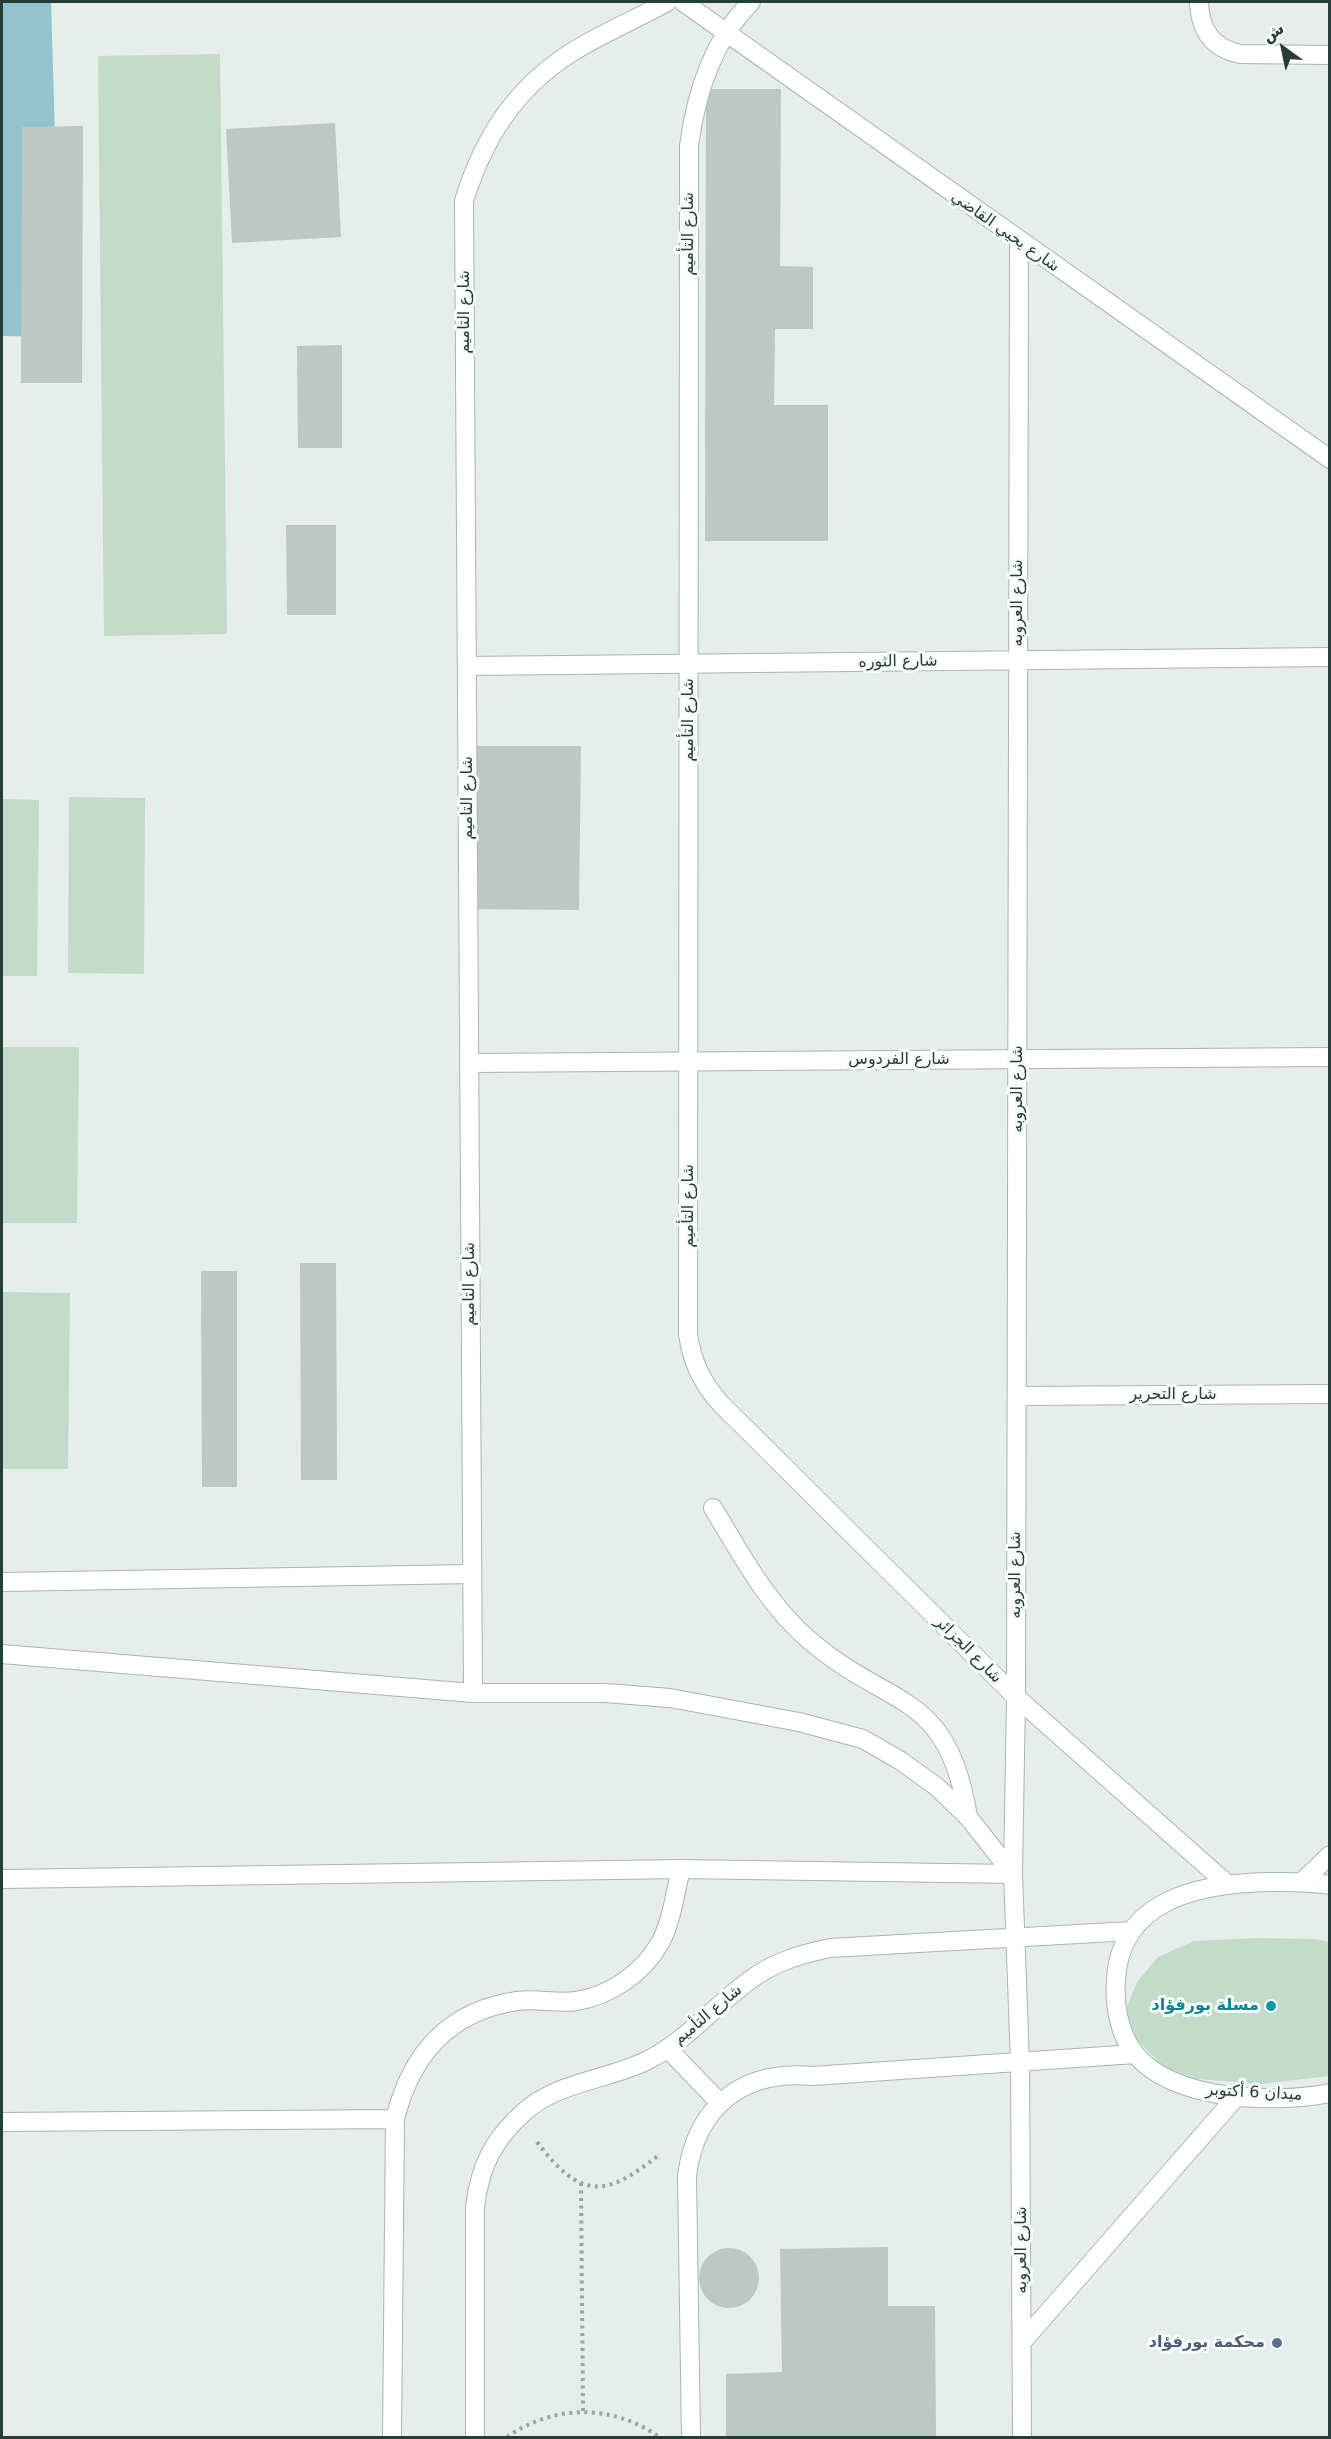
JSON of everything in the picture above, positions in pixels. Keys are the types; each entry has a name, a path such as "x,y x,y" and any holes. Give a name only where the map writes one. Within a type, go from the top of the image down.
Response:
{"street":[{"name":"شارع التاميم","path":"473,1692 464,201 485,143 502,116 545,71 570,53 667,2"},
{"name":"شارع يحيي القاضي","path":"683,2 1329,459"},
{"name":"شارع التأميم","path":"721,1404 707,1389 698,1372 691,1354 688,1334 689,146 701,87 726,33 751,2"},
{"path":"1199,2 1205,32 1220,48 1229,52 1329,55"},
{"name":"شارع العروبه","path":"1019,241 1016,1697 1013,1874 1020,2062 1022,2438"},
{"name":"شارع الثوره","path":"467,666 1329,657"},
{"name":"شارع الفردوس","path":"469,1063 1329,1057"},
{"name":"شارع التحرير","path":"1017,1396 1329,1394"},
{"name":"شارع الجزائر","path":"721,1404 1016,1697 1226,1883"},
{"path":"712,1508 763,1589 793,1624 846,1667 907,1701 940,1732 952,1752 960,1774 968,1817"},
{"path":"2,1582 472,1574"},
{"path":"2,1654 473,1692 605,1693 670,1698 800,1722 863,1739 901,1761 937,1787 968,1817 1013,1874"},
{"path":"1303,1881 1329,1855"},
{"path":"2,1879 681,1869 1013,1874"},
{"path":"392,2438 395,2119 402,2089 416,2062 436,2038 461,2019 489,2007 519,2001 576,2001 601,1994 625,1982 644,1964 660,1943 670,1918 681,1869"},
{"name":"ميدان 6 أكتوبر","path":"1329,1885 1303,1881 1226,1883 1205,1887 1165,1903 1131,1931 1116,1971 1115,1993 1118,2014 1135,2054 1151,2068 1190,2088 1237,2096 1291,2098 1329,2093"},
{"name":"شارع التأميم","path":"475,2438 478,2180 489,2154 505,2131 519,2118 549,2095 626,2070 668,2049 691,2033 751,1978 776,1964 802,1954 830,1948 1131,1931"},
{"path":"668,2049 720,2103"},
{"path":"691,2438 687,2176 689,2155 696,2136 720,2103 753,2081 772,2076 812,2076 1135,2054"},
{"path":"1022,2342 1237,2096"},
{"path":"2,2122 395,2119"}],"path":[{"path":"519,2118 564,2174 581,2183 599,2186 617,2184 634,2176 664,2151"},
{"path":"581,2183 584,2411"},
{"path":"507,2438 522,2427 552,2415 584,2411 615,2415 645,2427 660,2438"}],"green space":[{"path":"220,54 227,634 104,636 98,56"},
{"path":"69,797 145,798 144,974 68,973"},
{"path":"2,799 39,800 37,976 2,976"},
{"path":"3,1047 79,1047 77,1223 2,1223"},
{"path":"2,1292 70,1293 68,1469 2,1469"},
{"path":"1258,1938 1314,1939 1329,1942 1330,2076 1260,2084 1197,2079 1164,2067 1135,2038 1126,2009 1137,1982 1158,1957 1194,1941"}],"water":[{"path":"2,2 51,2 61,337 2,336"}],"building":[{"path":"706,89 781,89 780,266 813,267 813,329 775,329 774,405 828,405 828,541 705,541"},
{"path":"335,123 341,237 232,243 226,129"},
{"path":"83,126 82,383 21,383 22,127"},
{"path":"342,345 342,448 298,448 297,346"},
{"path":"286,525 336,525 336,615 287,615"},
{"path":"471,746 581,746 579,910 469,909"},
{"path":"300,1263 336,1263 337,1480 301,1480"},
{"path":"201,1271 237,1271 237,1487 202,1487"},
{"path":"888,2247 888,2306 935,2306 936,2438 726,2438 726,2374 782,2372 780,2249"},
{"path":"729,2248 750,2257 759,2278 750,2299 729,2308 708,2299 699,2278 708,2257"}],"place":[{"name":"مسلة بورفؤاد","path":"1271,2006"},
{"name":"محكمة بورفؤاد","path":"1277,2343"}]}
